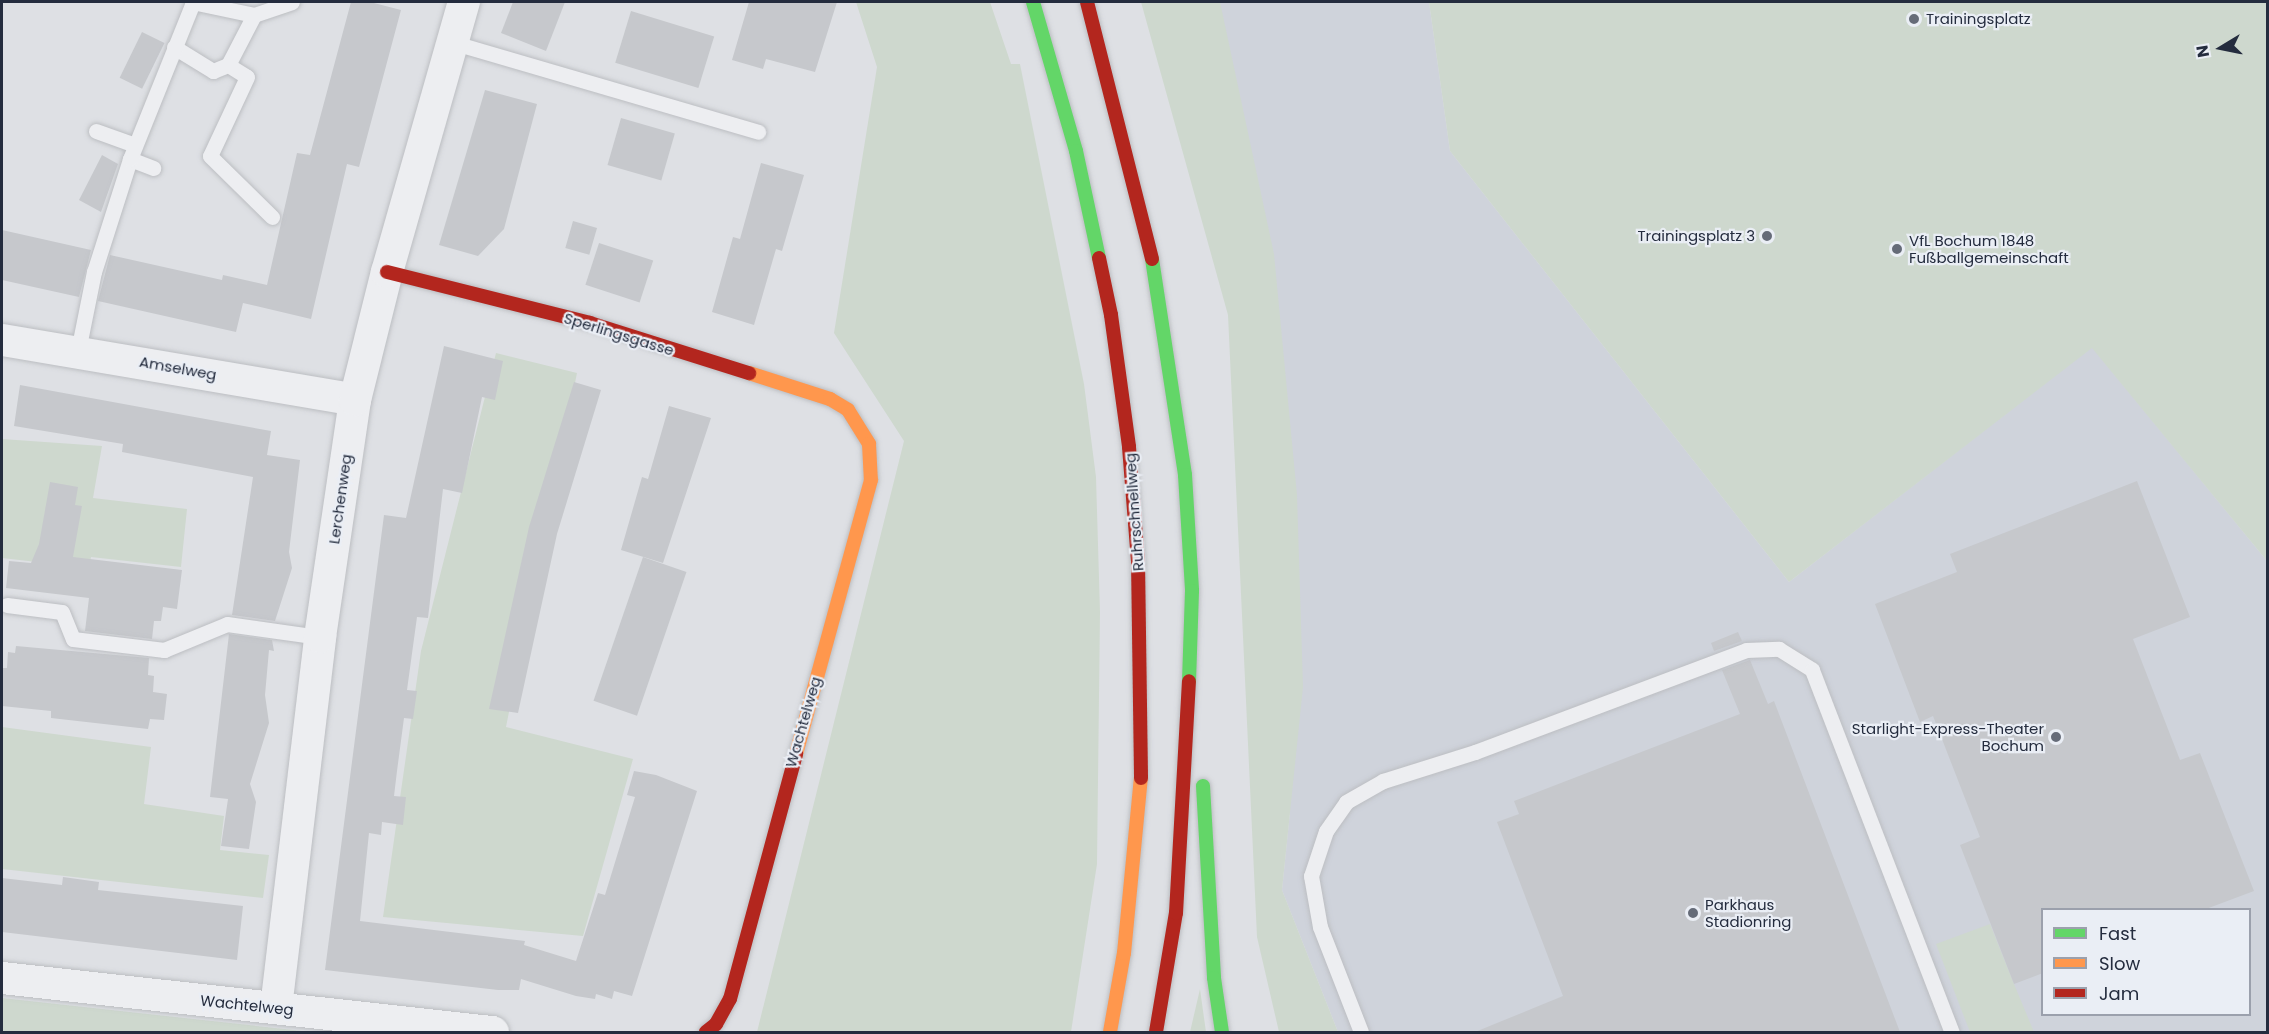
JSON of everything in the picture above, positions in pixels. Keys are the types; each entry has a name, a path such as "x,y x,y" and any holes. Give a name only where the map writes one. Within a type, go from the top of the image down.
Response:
{"main road":[{"name":"Ruhrschnellweg","path":"1033,2 1076,151 1107,292 1129,447 1138,561 1143,729 1140,802 1124,953 1110,1032"},
{"path":"1087,2 1123,126 1165,325 1185,475 1201,746"},
{"name":"Sperlingsgasse","path":"387,272 599,326 830,399 848,410"},
{"name":"Wachtelweg","path":"706,1032 716,1024 730,999 871,480 869,444 848,410"},
{"path":"1156,1032 1176,914 1186,770 1192,591"},
{"path":"1202,770 1214,978 1222,1032"}],"street":[{"name":"Lerchenweg","path":"276,1008 321,637 355,400 387,272 464,2"},
{"name":"Amselweg","path":"2,340 78,351 355,400"},
{"name":"Wachtelweg","path":"2,978 493,1032"}],"lane":[{"path":"78,351 94,272 133,152 193,2 254,15 292,2"},
{"path":"174,46 213,71 228,65 254,15"},
{"path":"451,42 758,132"},
{"path":"228,65 247,77 210,156 272,217"},
{"path":"96,131 133,152 153,168"},
{"path":"7,605 62,612 73,639 164,650 227,624 321,637"},
{"path":"1361,1032 1320,927 1311,876 1326,831 1346,802 1383,781 1475,752 1746,650 1779,649 1812,670 1952,1032"}],"shaded area":[{"path":"856,2 990,2 1011,64 1020,64 1084,384 1096,477 1100,612 1097,864 1071,1032 757,1032 904,441 834,333 877,67"},
{"path":"1141,2 1220,2 1274,254 1297,495 1303,687 1282,890 1338,1032 1279,1032 1257,937 1228,315"},
{"path":"1220,2 1429,2 1450,151 1789,582 2092,347 2267,561 2267,1032 1338,1032 1282,890 1290,812"},
{"name":"VfL Bochum 1848 Fußballgemeinschaft","path":"1429,2 2267,2 2267,561 2092,348 1789,582 1450,151"},
{"path":"496,353 577,373 506,727 633,759 583,936 383,917 421,651"},
{"path":"2,439 102,446 93,498 187,509 181,567 91,557 89,568 2,558"},
{"path":"2,727 151,747 144,804 224,816 220,850 269,855 263,898 2,869"},
{"path":"1990,924 2034,1032 1970,1032 1936,944"},
{"path":"1200,989 1206,1032 1190,1032"},
{"path":"2,998 312,1032 2,1032"}],"building":[{"path":"351,2 370,2 401,10 359,167 347,164 311,319 243,303 236,332 98,301 110,255 222,280 223,275 267,285 297,153 310,155"},
{"path":"513,2 565,2 546,51 501,33"},
{"path":"749,2 837,2 815,72 766,59 763,69 732,60"},
{"path":"631,11 714,36 698,88 615,63"},
{"path":"142,32 164,43 142,89 120,78"},
{"path":"485,90 537,104 504,229 478,256 439,245"},
{"path":"621,118 675,133 661,181 607,165"},
{"path":"102,155 118,164 101,212 79,200"},
{"path":"761,163 804,175 782,251 776,249 754,325 712,312 733,237 740,239"},
{"path":"573,221 597,228 589,255 565,248"},
{"path":"2,230 91,250 79,297 2,280"},
{"path":"599,243 653,261 640,302 585,285"},
{"path":"444,346 503,361 495,400 482,397 462,493 443,489 428,618 417,617 407,690 417,691 413,719 404,718 394,796 406,797 403,825 382,822 381,835 369,833 360,921 525,941 524,945 576,961 598,893 605,895 635,797 627,795 634,771 656,775 697,791 632,996 614,991 612,999 596,994 595,999 576,996 521,979 519,990 498,990 325,970 384,515 406,518"},
{"path":"574,382 601,390 557,534 518,713 489,709 529,527"},
{"path":"20,385 271,431 267,455 300,460 289,552 292,568 275,621 232,615 253,477 122,452 123,444 14,426"},
{"path":"669,406 711,418 663,563 621,550 642,477 648,479"},
{"name":"Starlight-Express-Theater Bochum","path":"2137,481 2190,617 2133,639 2180,760 2200,753 2254,891 2209,908 2041,908 2041,974 2014,984 1960,845 1980,837 1933,716 1920,722 1875,604 1957,572 1950,554"},
{"path":"50,482 78,487 75,505 82,506 73,557 182,570 177,609 163,607 161,621 154,621 152,639 85,631 89,598 6,588 9,561 31,563 39,544"},
{"path":"643,557 686,572 637,716 594,701"},
{"path":"1738,632 1742,641 1714,651 1711,643"},
{"path":"229,634 272,640 274,651 269,650 265,695 269,723 250,784 256,802 249,849 221,846 228,799 210,797"},
{"path":"16,646 149,658 148,675 154,676 153,692 167,694 164,720 150,719 148,729 51,718 51,711 2,706 2,668 7,668 8,652 15,653"},
{"name":"Parkhaus Stadionring","path":"1750,660 1768,704 1774,701 1900,1032 1475,1032 1563,996 1497,822 1519,814 1514,801 1740,714 1722,670"},
{"path":"63,877 99,882 98,890 243,906 237,960 2,932 2,878 62,885"}],"traffic: fast":[{"path":"1033,2 1076,151 1099,258"},
{"path":"1152,259 1185,475 1192,591 1189,681"},
{"path":"1203,786 1214,978 1222,1032"}],"traffic: slow":[{"path":"749,373 830,399 848,410 869,444 871,480 796,754"},
{"path":"1110,1032 1124,953 1141,778"}],"traffic: jam":[{"path":"1087,2 1152,259"},
{"path":"1099,258 1111,315 1129,447 1138,561 1141,778"},
{"path":"387,272 590,323 749,373"},
{"path":"1156,1032 1176,913 1189,681"},
{"path":"706,1032 716,1024 730,999 796,754"}],"place":[{"name":"Trainingsplatz","path":"1914,19"},
{"name":"Trainingsplatz 3","path":"1767,236"},
{"name":"VfL Bochum 1848 Fußballgemeinschaft","path":"1897,249"},
{"name":"Starlight-Express-Theater Bochum","path":"2056,737"},
{"name":"Parkhaus Stadionring","path":"1693,913"}]}
